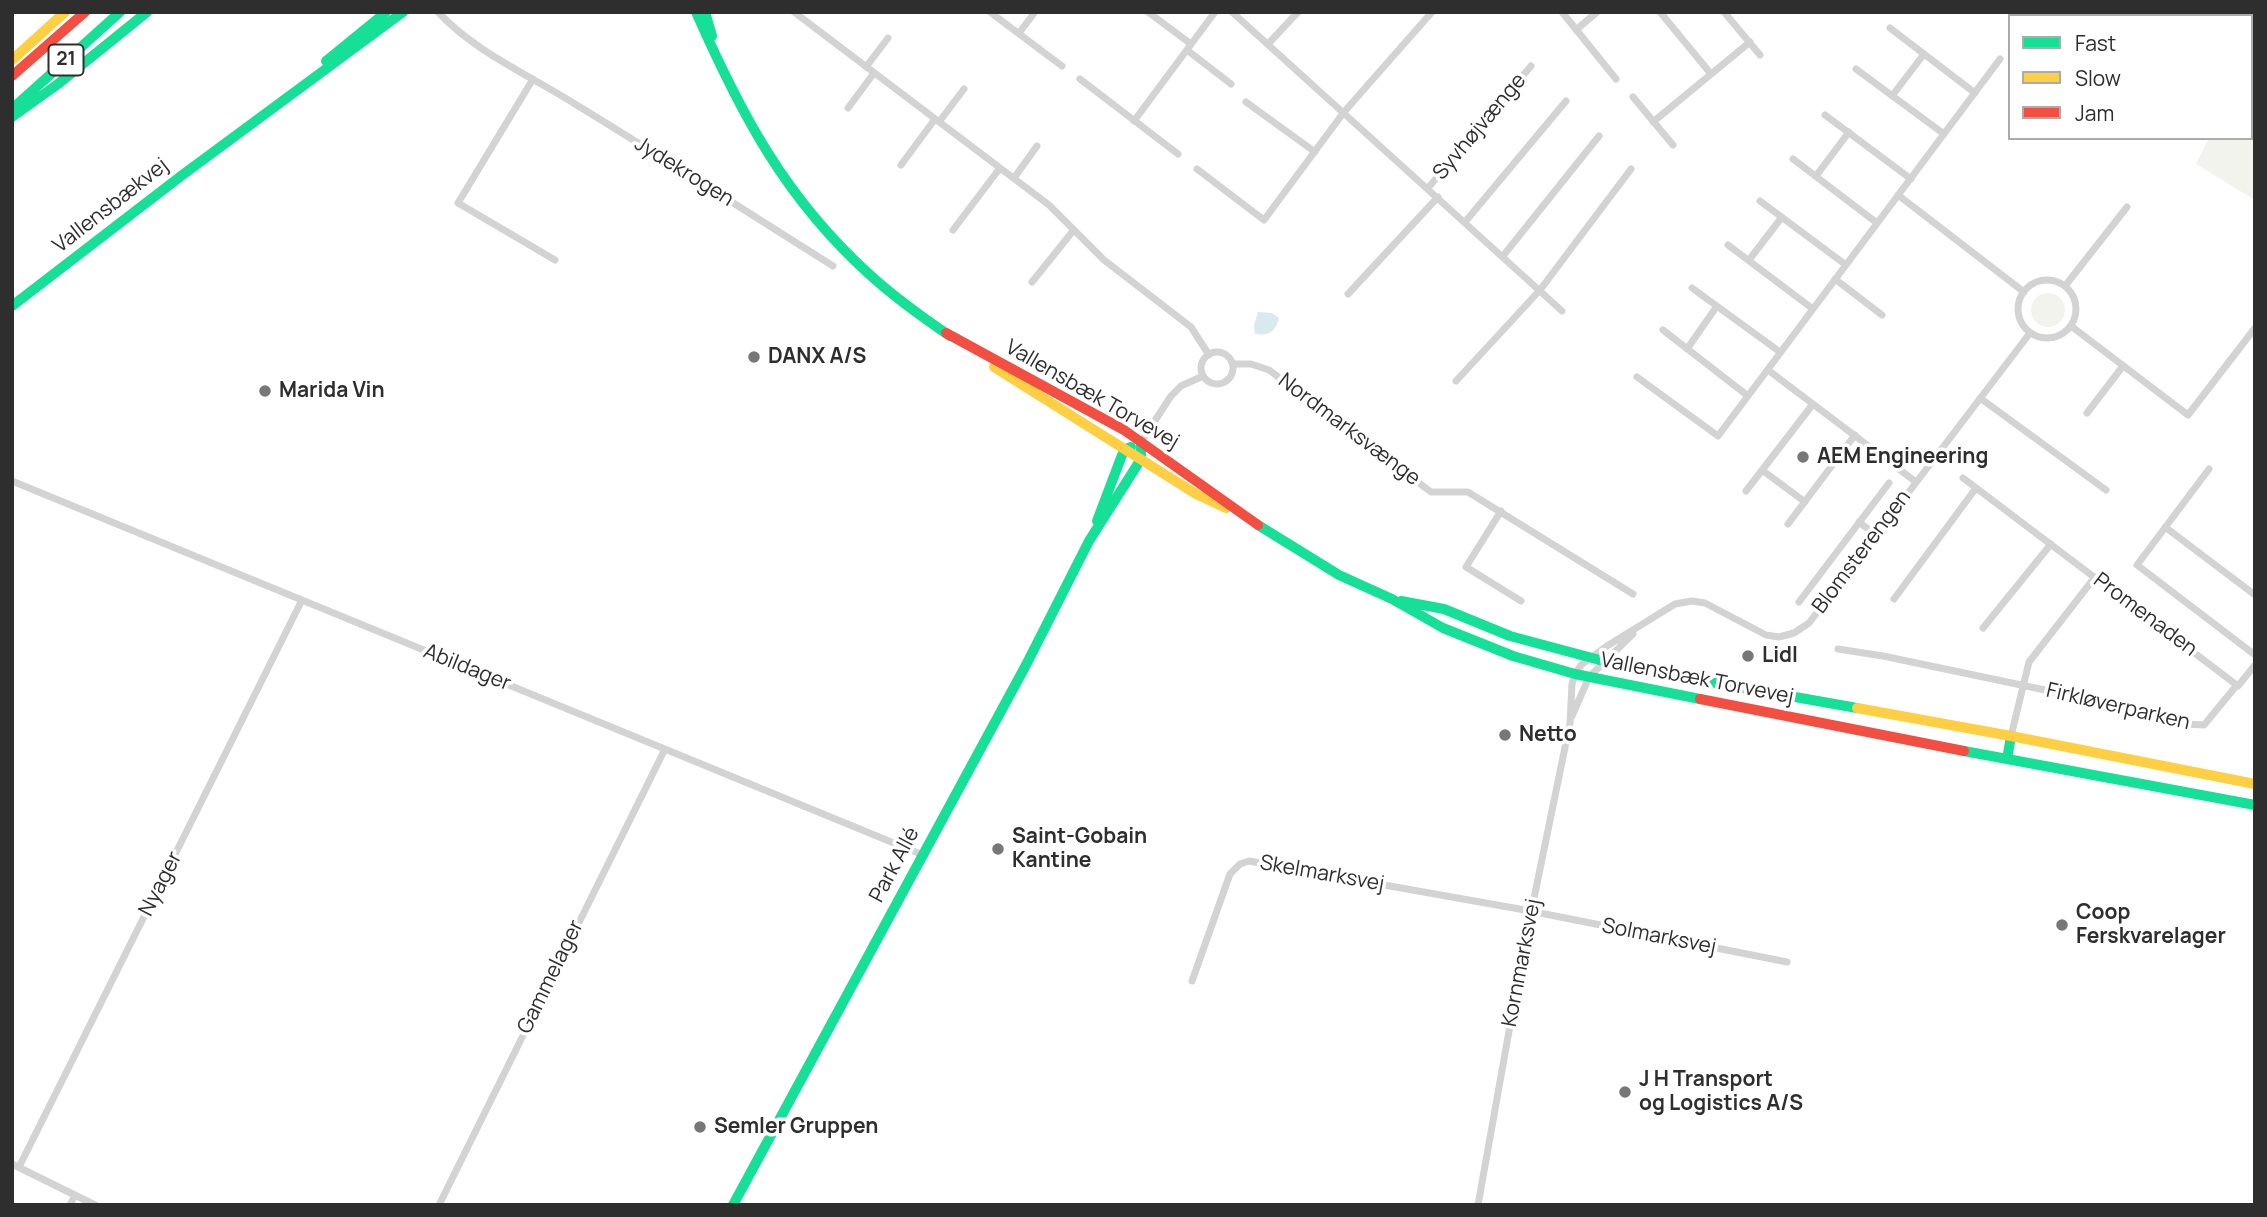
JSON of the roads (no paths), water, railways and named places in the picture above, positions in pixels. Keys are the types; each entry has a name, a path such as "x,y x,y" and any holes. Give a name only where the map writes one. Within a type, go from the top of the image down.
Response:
{"main road":[{"path":"12,60 65,12"},
{"name":"21","path":"12,76 85,12"},
{"name":"21","path":"12,108 120,12"},
{"path":"12,117 58,84 147,12"},
{"name":"Vallensbækvej","path":"234,137 386,12"},
{"name":"Vallensbækvej","path":"12,306 403,12"},
{"name":"Vallensbæk Torvevej","path":"696,12 742,111 771,161 813,217 862,268 898,299 995,368 1196,494 1249,519"},
{"name":"Vallensbæk Torvevej","path":"705,12 722,70"},
{"name":"Vallensbæk Torvevej","path":"946,333 1056,394 1078,403 1141,442 1249,519 1339,575 1392,599 1437,625 1513,656 1574,674 2255,805"},
{"path":"1126,449 1141,442 1141,459"},
{"name":"Park Allé","path":"733,1205 1026,665 1089,541 1126,449"},
{"name":"Park Allé","path":"1089,541 1141,459"},
{"name":"Vallensbæk Torvevej","path":"1392,599 1444,609 1510,636 1603,662 2255,784"},
{"path":"2007,759 2011,737"}],"street":[{"name":"Jydekrogen","path":"438,12 451,26 496,57 833,266"},
{"path":"794,12 1049,205 1104,260 1191,327 1209,355"},
{"path":"990,12 1062,66"},
{"path":"1019,33 1034,12"},
{"path":"1148,12 1231,84"},
{"path":"1134,121 1215,12"},
{"name":"Syvhøjvænge","path":"1233,12 1562,311"},
{"path":"1268,44 1297,12"},
{"path":"1197,169 1264,220 1345,112 1432,12"},
{"path":"1562,12 1616,79"},
{"path":"1576,30 1597,12"},
{"path":"1660,12 1711,74"},
{"path":"1724,12 1760,55"},
{"path":"1890,28 1975,93"},
{"path":"866,67 888,38"},
{"path":"1653,122 1750,42"},
{"path":"1892,96 1924,54"},
{"path":"1637,377 1718,436 2000,59"},
{"name":"Syvhøjvænge","path":"1428,188 1531,66"},
{"path":"1856,69 1944,134"},
{"path":"848,108 874,73"},
{"path":"533,79 458,203 555,260"},
{"path":"1080,79 1178,154"},
{"path":"901,165 964,89"},
{"path":"1633,97 1672,145"},
{"path":"1465,222 1566,101"},
{"path":"1246,102 1315,152"},
{"path":"1825,115 1911,178"},
{"path":"1816,176 1849,132"},
{"path":"1503,256 1599,136"},
{"path":"1014,178 1037,146"},
{"path":"1793,159 1877,223"},
{"path":"953,230 1000,168"},
{"path":"1456,381 1540,290 1631,169"},
{"path":"1898,195 2024,292"},
{"name":"Syvhøjvænge","path":"1348,295 1438,197"},
{"path":"1760,201 1846,265"},
{"path":"2065,286 2127,207"},
{"path":"1749,260 1782,217"},
{"path":"1032,282 1073,231"},
{"path":"1728,245 1813,309"},
{"path":"1835,279 1882,314"},
{"path":"2043,280 2053,280 2065,286 2074,298 2076,316 2063,334 2043,338 2030,333 2022,326 2018,316 2019,301 2031,285 2043,280"},
{"path":"1692,288 1780,352"},
{"path":"1687,349 1717,306"},
{"path":"2071,326 2188,415 2255,328"},
{"path":"1662,330 1748,396"},
{"name":"Blomsterengen","path":"1574,674 1588,658 1675,604 1692,601 1704,603 1766,635 1779,637 1794,634 1808,623 2030,333"},
{"path":"1222,353 1231,359 1233,364 1231,376 1223,383 1212,383 1203,376 1201,366 1209,355 1222,353"},
{"name":"Nordmarksvænge","path":"1233,364 1251,364 1269,370 1431,492 1468,492 1633,594"},
{"path":"2087,413 2123,366"},
{"path":"1768,370 1916,482"},
{"path":"1141,442 1171,396 1181,386 1203,376"},
{"path":"1980,398 2106,490"},
{"path":"1746,491 1813,404"},
{"path":"1788,524 1855,435"},
{"path":"2209,469 2138,561 2139,567 2255,655"},
{"path":"1762,470 1805,502"},
{"name":"Promenaden","path":"1963,478 2238,686"},
{"name":"Abildager","path":"12,481 923,855"},
{"path":"1799,602 1889,483"},
{"path":"1894,598 1976,488"},
{"path":"1501,511 1466,567 1521,601"},
{"path":"1859,522 1876,535"},
{"path":"2165,527 2255,595"},
{"path":"1983,628 2051,544"},
{"name":"Firkløverparken","path":"2011,737 2029,662 2095,577"},
{"name":"Nyager","path":"16,1166 302,600"},
{"name":"Blomsterengen","path":"1589,677 1640,627"},
{"name":"Firkløverparken","path":"1838,649 2069,695 2079,702 2184,724 2204,725 2238,686"},
{"path":"2238,686 2255,665"},
{"name":"Kornmarksvej","path":"1478,1205 1531,912 1570,723 1574,674"},
{"name":"Kornmarksvej","path":"1570,723 1589,677"},
{"name":"Gammelager","path":"439,1205 665,749"},
{"name":"Skelmarksvej","path":"1192,981 1230,874 1240,864 1249,861 1531,912"},
{"name":"Solmarksvej","path":"1531,912 1787,962"},
{"path":"16,1166 95,1205"},
{"path":"70,1205 75,1195"}],"place":[{"name":"DANX A/S","path":"754,357"},
{"name":"Marida Vin","path":"265,391"},
{"name":"AEM Engineering","path":"1803,457"},
{"name":"Lidl","path":"1748,656"},
{"name":"Netto","path":"1505,735"},
{"name":"Saint-Gobain Kantine","path":"998,849"},
{"name":"Coop Ferskvarelager","path":"2062,925"},
{"name":"J H Transport og Logistics A/S","path":"1625,1092"},
{"name":"Semler Gruppen","path":"700,1127"}]}
